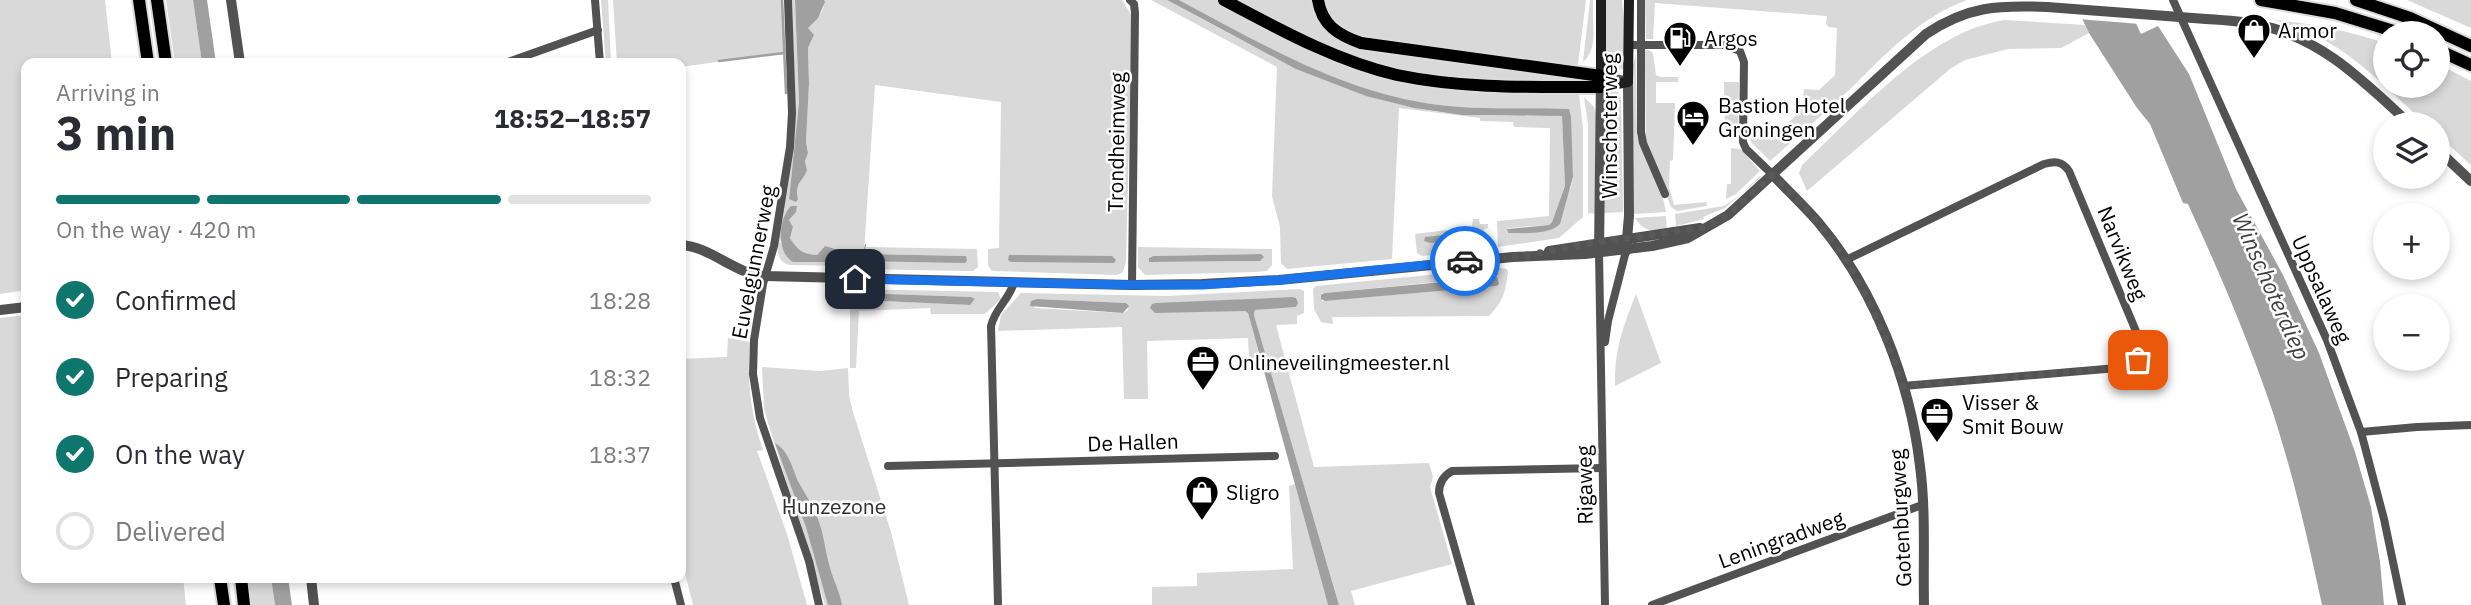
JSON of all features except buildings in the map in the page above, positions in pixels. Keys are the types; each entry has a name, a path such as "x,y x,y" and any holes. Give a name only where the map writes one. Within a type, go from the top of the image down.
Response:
{"highway":[{"path":"139,0 147,58"},
{"path":"158,0 165,58"},
{"path":"1224,0 1292,36 1359,64 1397,75 1475,85 1601,82"},
{"path":"1318,0 1322,16 1330,27 1361,43 1601,82"},
{"path":"2261,0 2335,13 2373,25"},
{"path":"2356,0 2410,18 2471,46"},
{"path":"2450,55 2471,65"},
{"path":"221,583 224,605"},
{"path":"241,583 244,605"}],"main road":[{"name":"Winschoterweg","path":"1601,0 1601,82"},
{"name":"Winschoterweg","path":"1629,0 1634,45 1629,82"},
{"path":"1601,82 1629,82"}],"street":[{"path":"595,0 600,58"},
{"name":"Euvelgunnerweg","path":"788,0 792,113 790,147 774,246 765,276 753,360 760,418 809,561 819,605"},
{"name":"Trondheimweg","path":"1130,0 1134,4 1135,13 1132,285"},
{"name":"Winschoterweg","path":"1641,0 1634,45 1641,132 1643,143 1665,194"},
{"name":"Uppsalaweg","path":"2173,0 2327,340 2361,432 2384,519 2402,605"},
{"path":"234,1 240,58"},
{"path":"686,246 699,248 748,273 765,276 1132,285 1279,280 1599,248 1626,251 1688,238 1728,215 1926,34 1961,15 1985,8 2047,7 2243,22 2272,28 2316,46 2344,64 2397,112"},
{"path":"519,58 598,30"},
{"path":"1634,45 1724,45 1740,51 1744,62 1743,142 1746,149 1773,175"},
{"name":"Winschoterweg","path":"1599,248 1601,82"},
{"name":"Winschoterweg","path":"1626,251 1629,216 1629,82"},
{"name":"Narvikweg","path":"1846,260 2044,164 2056,161 2070,171 2143,348 2138,360 2129,367 1903,386"},
{"path":"2450,161 2471,181"},
{"name":"Gotenburgweg","path":"1773,175 1818,223 1846,260 1889,344 1914,427 1920,467 1924,605"},
{"path":"1599,248 1627,239 1707,227"},
{"name":"Rigaweg","path":"1599,248 1605,605"},
{"name":"Rigaweg","path":"1602,366 1608,321 1626,251"},
{"path":"998,605 991,326 1014,282"},
{"path":"0,310 21,308"},
{"path":"2361,432 2471,425"},
{"name":"De Hallen","path":"888,466 1275,456"},
{"path":"1471,605 1439,493 1444,477 1452,471 1602,468"},
{"name":"Leningradweg","path":"1652,605 1922,505"},
{"path":"311,583 314,605"},
{"path":"675,583 681,605"}],"green space":[{"path":"0,0 105,0 111,58 21,58 21,291 0,294"},
{"path":"166,0 193,0 201,58 174,58"},
{"path":"601,0 608,0 611,58 606,58"},
{"path":"613,0 783,0 786,52 686,66 686,58 617,58"},
{"path":"792,0 795,0 799,102 789,199 798,199 797,186 807,170 808,48 813,38 808,28 821,12 824,0 1122,0 1132,16 1126,261 1123,272 1117,275 992,271 988,265 988,249 999,248 1001,102 875,85 864,253 858,255 858,261 966,256 865,254 866,247 977,249 978,267 973,271 965,271 858,269 786,264 779,257 777,242 794,144","holes":["792,206 796,206 789,220 793,227 790,238 801,251 808,254 817,255 825,246 839,253 836,262 793,262 780,242"]},
{"path":"1151,0 1167,0 1298,68 1367,95 1402,105 1439,112 1492,116 1562,116 1565,186 1552,222 1549,225 1508,228 1507,233 1552,229 1573,177 1569,109 1460,107 1391,96 1298,62 1179,0 1216,0 1306,46 1365,70 1579,94 1583,128 1583,217 1559,238 1498,247 1497,221 1549,216 1550,128 1514,127 1513,122 1480,121 1480,118 1399,108 1392,259 1287,269 1281,263 1280,227 1272,196 1277,67"},
{"path":"1235,0 1313,0 1320,22 1335,37 1348,44 1578,76 1579,83 1435,78 1367,62 1303,36"},
{"path":"1323,0 1586,0 1578,64 1573,67 1353,36 1330,20"},
{"path":"1590,0 1593,0 1593,42 1583,62"},
{"path":"1604,0 1622,0 1626,41 1625,69 1604,71"},
{"path":"1645,0 1967,0 1933,17 1902,39 1770,161 1751,142 1750,130 1763,133 1771,127 1783,128 1802,109 1804,89 1819,90 1835,75 1837,28 1826,24 1827,16 1655,3 1653,39 1646,39"},
{"path":"2407,0 2471,0 2471,28"},
{"path":"2005,20 2085,25 2089,33 2061,48 2008,49 1965,60 1950,69 1807,191 1799,173 1802,165 1895,78 1921,57 1949,40 1976,27"},
{"path":"2273,20 2330,28 2373,39 2373,75 2338,48 2297,27"},
{"path":"1645,50 1653,53 1656,75 1678,77 1678,82 1656,82 1656,103 1675,103 1669,187 1674,205 1706,202 1707,206 1677,211 1671,207 1646,143"},
{"path":"1636,55 1637,136 1663,198 1666,212 1634,214 1633,65"},
{"path":"2450,70 2471,81 2471,165 2450,146 2450,112 2413,112 2398,98 2450,98"},
{"path":"1724,82 1739,82 1738,138 1725,138"},
{"path":"1604,92 1618,92 1621,98 1623,212 1604,213"},
{"path":"1584,97 1594,107 1596,114 1596,214 1588,213 1588,124"},
{"path":"1731,148 1741,149 1760,171 1736,194 1726,199 1727,184 1731,184"},
{"path":"1761,175 1725,208 1703,217 1704,219 1676,226 1675,214 1724,206"},
{"path":"1666,216 1667,230 1645,228 1635,218"},
{"path":"1473,219 1479,219 1480,224 1488,224 1488,228 1484,229 1487,249 1422,256 1417,253 1415,234 1472,227"},
{"path":"1138,247 1272,249 1272,265 1267,271 1145,275 1138,267","holes":["1261,254 1260,261 1149,262 1153,256"]},
{"path":"1500,268 1507,269 1508,272 1503,296 1489,316 1332,317 1333,324 1321,322 1314,309 1313,289 1316,286","holes":["1478,278 1499,284 1497,286 1322,301 1322,293"]},
{"path":"850,289 998,292 1001,299 985,314 931,314 930,308 859,311 856,368 850,368","holes":["861,293 975,299 970,305 860,300"]},
{"path":"1300,289 1304,291 1304,313 1297,316 1297,324 1276,325 1314,467 1429,463 1433,477 1430,487 1452,564 1351,591 1355,605 1339,605 1254,315 1255,310 1296,307 1293,297 1152,304 1245,311 1248,313 1260,358 1249,359 1248,338 1147,341 1148,399 1124,399 1122,327 998,331 1001,315 1021,293 1166,296","holes":["1037,299 1126,303 1128,310 1123,313 1034,308"]},
{"path":"1636,294 1661,363 1615,386 1620,339"},
{"path":"21,316 21,583 184,583 186,605 0,605 0,318"},
{"path":"728,338 750,342 750,396 763,450 757,451 787,534 807,605 693,605 686,577 686,359 727,357"},
{"name":"Hunzezone","path":"762,367 820,371 848,368 849,396 853,412 891,532 909,605 825,605 764,408"},
{"path":"1295,484 1328,605 1152,605 1152,587 1197,586 1197,573 1293,569 1289,486"},
{"path":"247,583 272,583 275,605 250,605"}],"water":[{"path":"193,0 207,0 215,58 201,58"},
{"path":"795,0 825,2 818,18 808,28 814,35 808,48 807,170 798,185 796,202 789,199 799,102"},
{"path":"1167,0 1179,0 1328,75 1392,96 1461,107 1569,109 1573,177 1560,224 1536,233 1508,233 1507,229 1549,225 1552,222 1565,186 1562,116 1462,115 1414,108 1366,96 1296,69"},
{"name":"Winschoterdiep","path":"2073,0 2125,0 2141,34 2158,26 2189,74 2236,189 2283,275 2319,353 2355,452 2371,507 2384,605 2322,605 2284,449 2259,373 2230,300 2188,204 2183,203 2150,124 2089,33"},
{"path":"791,206 797,206 796,212 789,220 793,227 790,238 795,246 801,251 817,255 825,246 835,249 839,253 836,262 793,262 788,257 781,243 781,227"},
{"path":"1474,232 1477,235 1475,239 1430,243 1424,241 1425,237"},
{"path":"865,244 867,254 966,256 967,261 858,261 856,257 863,254"},
{"path":"1261,254 1264,257 1260,261 1149,262 1149,258 1153,256"},
{"path":"1009,255 1112,256 1116,260 1114,263 1011,262 1008,260"},
{"path":"1497,277 1497,286 1325,301 1321,299 1324,293"},
{"path":"860,293 975,299 970,305 860,300 854,295"},
{"path":"1296,298 1298,303 1296,307 1255,310 1254,315 1339,605 1328,605 1248,313 1155,313 1150,308 1156,303"},
{"path":"1037,299 1126,303 1129,306 1123,313 1030,306 1031,301"},
{"path":"775,443 787,456 813,507 842,605 828,605 806,527"},
{"path":"272,583 289,583 292,605 275,605"}],"pier":[{"path":"2069,0 2129,0 2140,24 2078,19"}],"waterway":[{"path":"782,0 786,93"},
{"path":"719,61 784,53"}],"way so far":[{"path":"1465,261 1528,255 1707,227 1728,215 1773,175 1818,223 1846,260 1889,344 1903,386 2129,367 2138,360"}],"place":[{"name":"Armor","path":"2254,60"},
{"name":"Argos","path":"1680,68"},
{"name":"Bastion Hotel Groningen","path":"1693,147"},
{"name":"Onlineveilingmeester.nl","path":"1203,392"},
{"name":"Visser & Smit Bouw","path":"1937,444"},
{"name":"Sligro","path":"1202,522"}],"route":[{"path":"855,279 1202,285 1465,261"}]}
